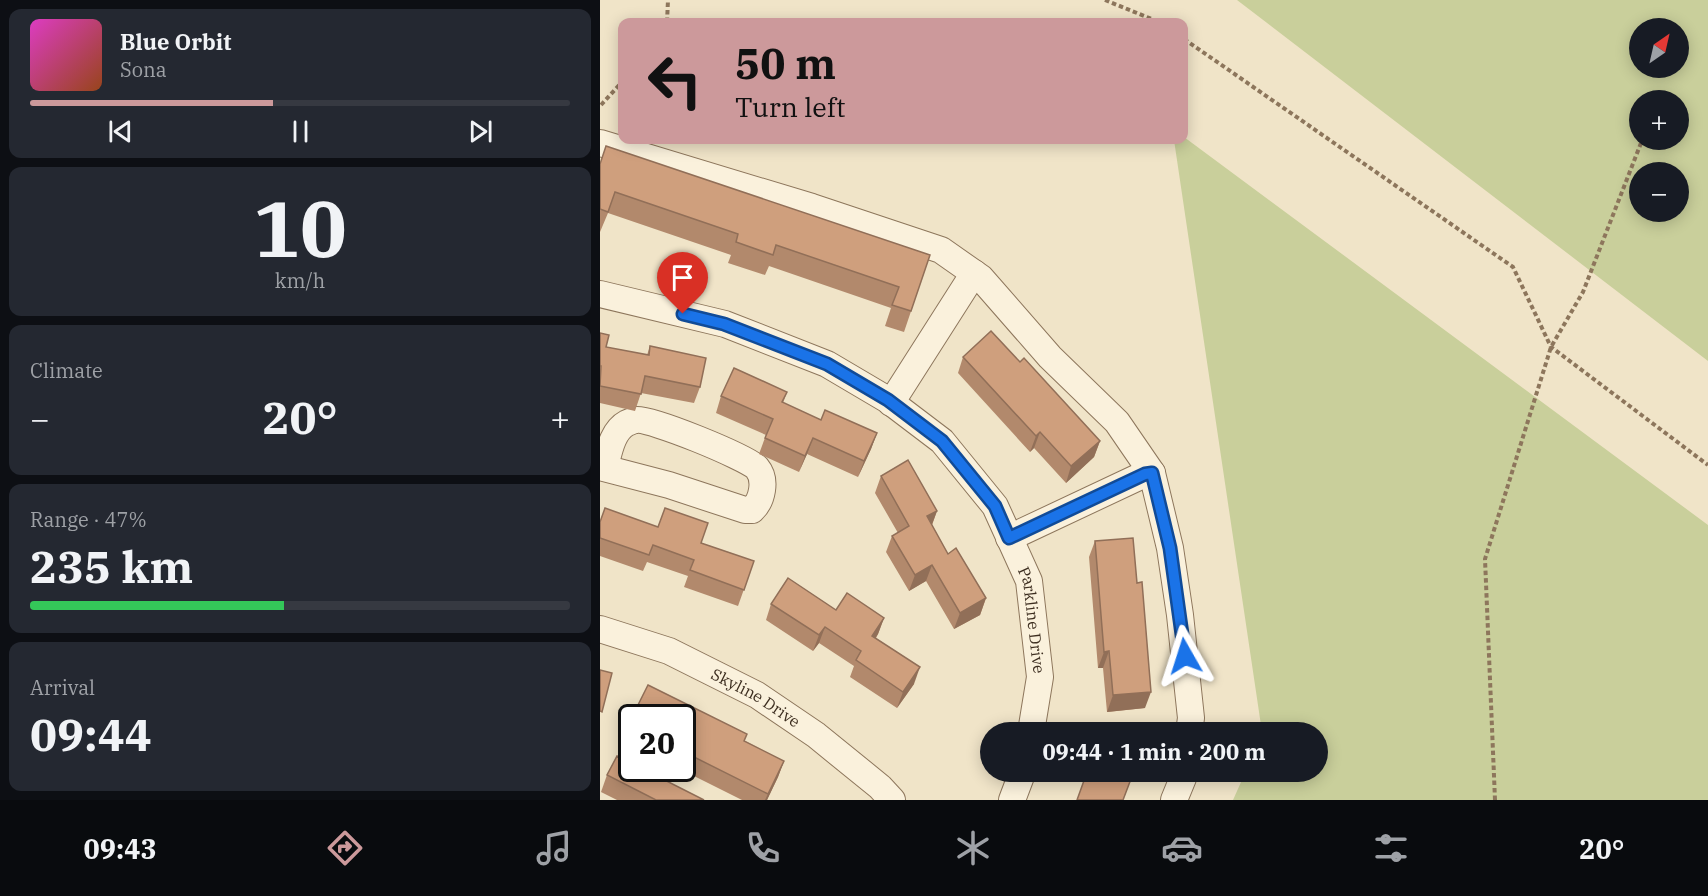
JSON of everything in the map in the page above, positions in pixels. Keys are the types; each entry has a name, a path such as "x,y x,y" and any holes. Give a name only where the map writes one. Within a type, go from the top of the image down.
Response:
{"street":[{"path":"600,143 812,207 941,250 981,278 1050,357 1117,422 1152,473 1170,548 1180,615 1190,722"},
{"path":"891,403 974,273"},
{"name":"Parkline Drive","path":"600,294 724,324 827,364 891,403 942,441 995,506 1029,581 1040,676 1033,722"},
{"path":"636,420 661,425 733,455 756,468 763,480 762,492 757,506 752,510 745,510 669,485 602,467 614,438 625,424 636,420"},
{"path":"1009,538 1145,474 1152,473"},
{"name":"Skyline Drive","path":"600,629 669,651 757,696 816,735 880,787 892,800"},
{"path":"1012,800 1019,782"},
{"path":"1174,800 1181,782"}],"path":[{"path":"667,18 668,0"},
{"path":"1105,0 1149,18"},
{"path":"1188,42 1513,267 1551,347 1708,465"},
{"path":"601,105 618,86"},
{"path":"1495,800 1485,559 1551,347 1583,292 1638,150"}],"green space":[{"path":"1237,0 1708,0 1708,361"},
{"path":"1188,140 1708,525 1708,800 1233,800 1241,782 1328,782 1328,722 1261,722 1175,144 1188,144"}],"building":[{"path":"606,146 930,255 911,311 892,305 899,287 776,245 773,255 736,242 738,234 615,192 608,212 600,209 600,164"},
{"path":"991,331 1020,362 1024,358 1100,441 1071,466 1040,432 1036,436 963,357"},
{"path":"600,333 609,335 606,347 649,355 650,346 706,358 700,387 645,376 641,394 600,386"},
{"path":"734,368 787,392 782,402 821,420 825,410 877,433 864,461 813,438 805,456 765,438 773,419 721,396"},
{"path":"908,460 937,511 927,516 948,554 956,548 986,598 960,613 932,565 915,575 892,536 909,526 881,476"},
{"path":"605,508 658,527 665,508 708,523 701,543 754,561 744,590 690,570 694,560 653,545 649,555 600,538 600,522"},
{"path":"1133,538 1137,583 1142,582 1151,692 1113,695 1109,651 1104,652 1095,541"},
{"path":"788,578 836,610 847,593 884,618 872,636 920,667 903,692 856,660 861,651 825,627 819,635 771,604"},
{"path":"600,670 612,673 602,712 600,711"},
{"path":"648,685 686,704 638,704"},
{"path":"696,709 747,734 744,741 784,761 768,794 696,758"},
{"path":"617,756 618,756 618,781 607,775"},
{"path":"621,782 669,782 704,800 656,800"},
{"path":"1083,782 1130,782 1123,800 1077,800"}],"route":[{"path":"683,314 724,324 827,364 888,400 942,441 995,506 1009,538 1145,474 1152,473 1170,548 1185,656"}]}
